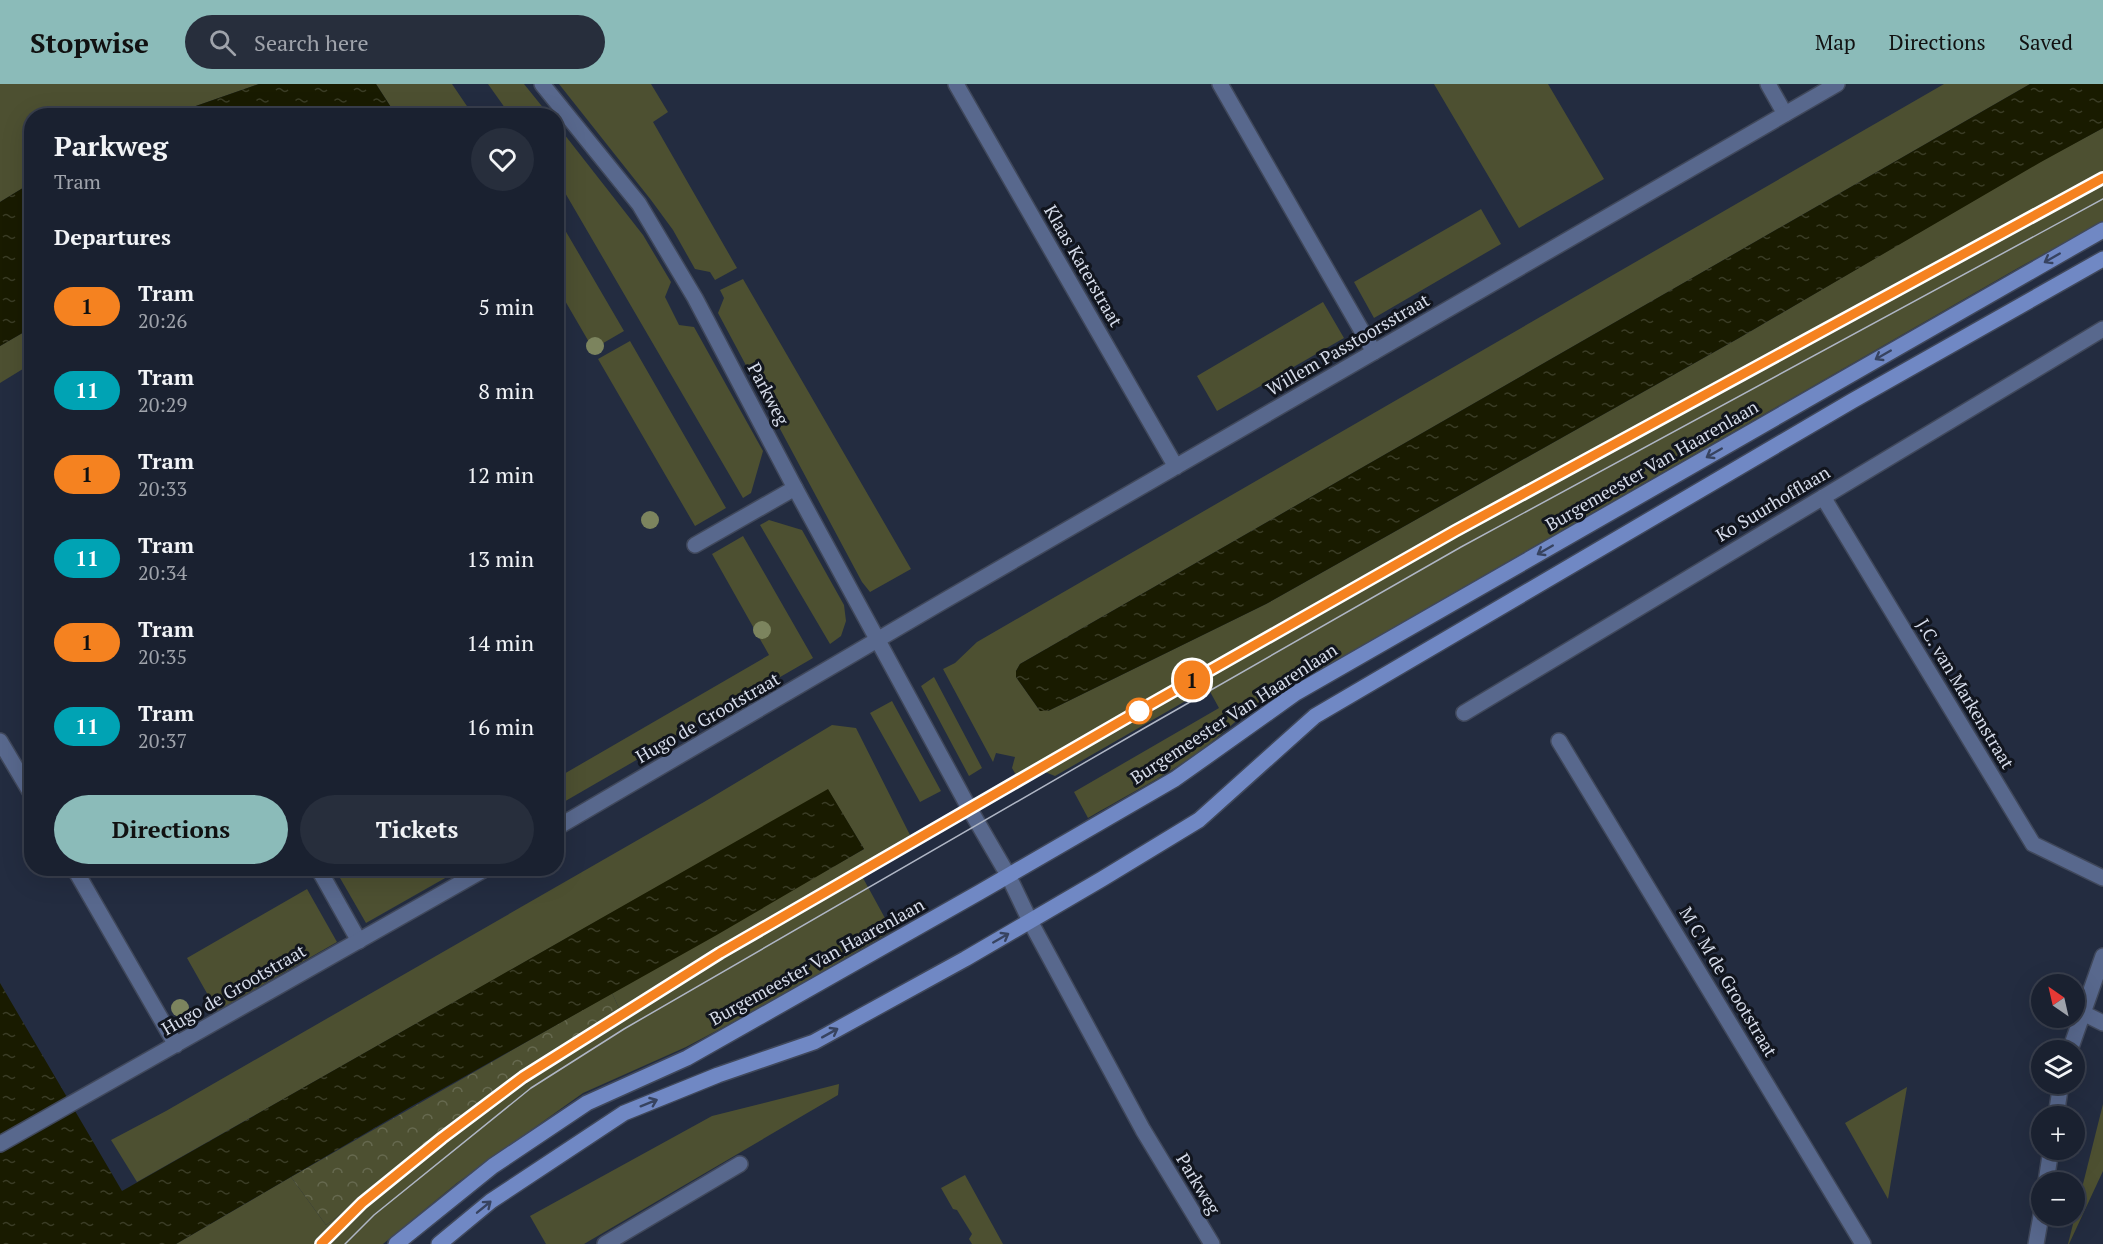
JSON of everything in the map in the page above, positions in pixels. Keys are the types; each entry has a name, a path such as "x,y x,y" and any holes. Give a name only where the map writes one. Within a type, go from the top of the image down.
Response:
{"main road":[{"name":"Burgemeester Van Haarenlaan","path":"396,1244 493,1166 587,1103 697,1052 1175,779 1296,693 2103,230"},
{"path":"439,1244 491,1201 624,1113 718,1075 814,1042 1030,921 1199,820 1316,716 1851,401 2103,259"}],"street":[{"name":"Parkweg","path":"542,84 561,108"},
{"name":"Klaas Katerstraat","path":"956,84 1176,467"},
{"path":"1220,84 1374,352"},
{"path":"1768,84 1785,114"},
{"name":"Willem Passtoorsstraat","path":"878,640 1837,84"},
{"name":"Parkweg","path":"564,111 639,204 695,298 795,488 1008,875 1030,921 1143,1130 1212,1244"},
{"name":"Ko Suurhofflaan","path":"1464,713 2103,329"},
{"path":"695,545 795,488"},
{"name":"J.C. van Markenstraat","path":"1823,498 2033,844 2103,878"},
{"name":"Hugo de Grootstraat","path":"564,823 878,640"},
{"path":"0,741 24,782"},
{"name":"M C M de Grootstraat","path":"1559,741 1863,1244"},
{"path":"79,876 176,1045"},
{"path":"322,876 359,941"},
{"name":"Hugo de Grootstraat","path":"0,1144 473,876"},
{"path":"2085,1007 2103,956"},
{"path":"2085,1014 2103,1023"},
{"path":"605,1244 740,1164"},
{"path":"2036,1244 2039,1226"}],"green space":[{"path":"0,84 259,84 190,108 24,108 24,187 0,202"},
{"path":"376,84 452,84 468,108 391,108"},
{"path":"488,84 524,84 543,108 505,108"},
{"path":"559,84 651,84 668,112 653,122 737,268 715,280 710,272 695,269 673,230 651,200"},
{"path":"1434,84 1548,84 1604,179 1519,228"},
{"path":"1944,84 2030,84 1020,664 1016,677 1040,711 1048,711 1266,604 1739,338 2041,161 2103,128 2103,222 2018,268 1250,710 1190,758 1088,818 1074,792 1219,708 1208,688 1055,776 1030,766 1016,775 1012,768 1015,757 996,753 993,762 943,669 955,663 977,642"},
{"path":"564,134 643,235 671,282 665,297 679,325 694,327 763,451 751,493 743,498 564,191"},
{"path":"1481,209 1501,244 1374,318 1354,282"},
{"path":"564,231 624,331 593,349 564,299"},
{"path":"743,279 911,569 870,592 862,582 718,313 724,298 720,290"},
{"path":"1323,302 1344,338 1217,411 1197,376"},
{"path":"24,332 24,368 0,383 0,346"},
{"path":"630,341 726,508 695,526 598,359"},
{"path":"769,520 802,530 844,605 846,621 841,636 830,644 760,525"},
{"path":"743,536 813,658 564,802 564,774 769,655 712,554"},
{"path":"934,677 982,768 969,776 921,686"},
{"path":"892,701 941,791 920,802 870,713"},
{"path":"832,725 856,728 910,835 857,867 892,931 767,1004 686,1047 583,1093 457,1183 383,1244 176,1244 291,1177 326,1225 541,1063 622,1015 612,993 864,849 828,790 137,1182 111,1140 166,1111 704,802"},
{"path":"339,876 449,876 366,923"},
{"path":"307,889 337,942 217,1011 187,958"},
{"path":"612,993 622,1015 541,1063 326,1225 291,1177"},
{"path":"839,1084 838,1095 584,1244 546,1244 530,1216 712,1116"},
{"path":"1907,1087 1888,1199 1845,1123"},
{"path":"2103,1104 2103,1171 2085,1210 2085,1176"},
{"path":"965,1175 1003,1244 972,1244 969,1239 972,1234 941,1188"},
{"path":"2072,1226 2077,1226 2069,1244"}],"water":[{"path":"259,84 376,84 391,108 190,108"},
{"path":"2030,84 2103,84 2103,128 1739,338 1266,604 1048,711 1040,711 1016,677 1020,664"},
{"path":"24,187 24,332 0,346 0,202"},
{"path":"828,789 864,849 715,936 412,1106 176,1244 0,1244 0,983 122,1191"}],"tram line":[{"path":"321,1244 362,1203 442,1138 523,1077 720,953 1455,531 2103,178"},
{"name":"1","path":"321,1244 362,1203 442,1138 523,1077 720,953 1455,531 2103,178"},
{"path":"345,1244 374,1215 531,1088 624,1029 1461,547 2103,199"}]}
